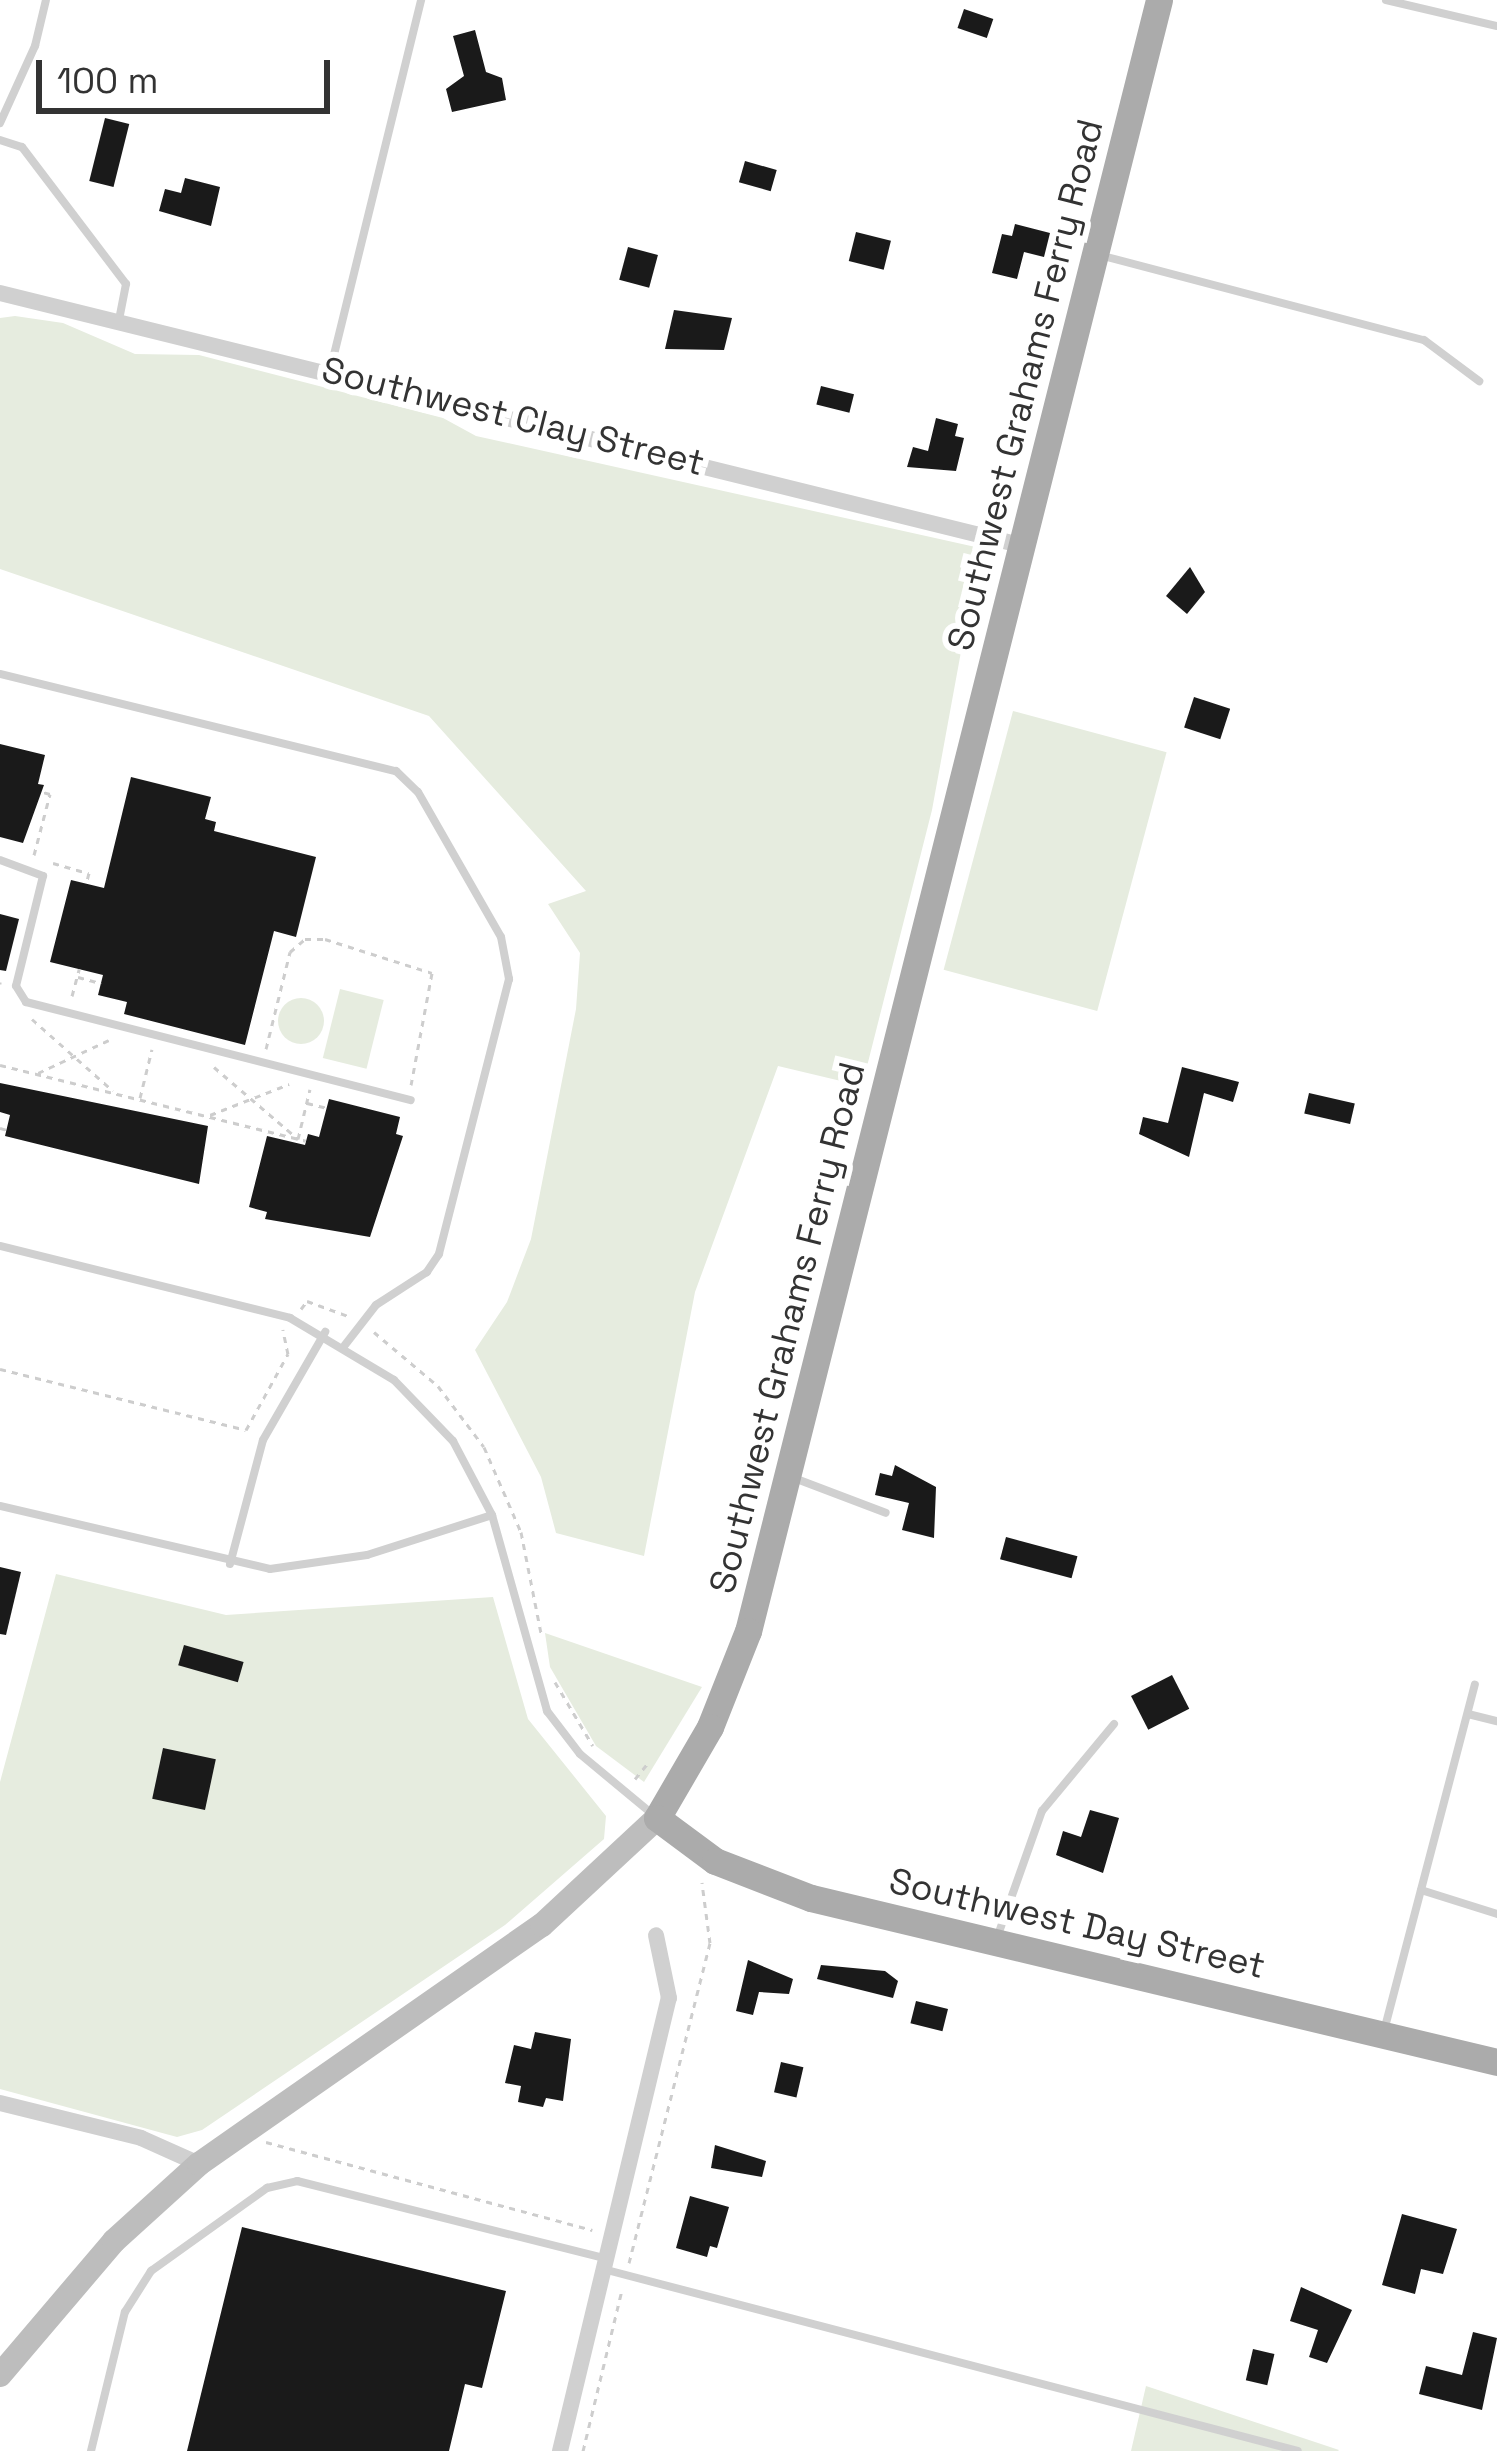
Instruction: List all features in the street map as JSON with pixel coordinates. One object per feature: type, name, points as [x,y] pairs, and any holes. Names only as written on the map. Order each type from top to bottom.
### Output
[{"type":"main road","name":"Southwest Grahams Ferry Road","points":[[0,2375],[114,2241],[199,2164],[542,1925],[657,1818],[725,1693],[787,1476],[1159,0]]},
{"type":"main road","name":"Southwest Day Street","points":[[657,1818],[715,1861],[812,1898],[1497,2062]]},
{"type":"street","name":"Southwest Clay Street","points":[[0,293],[1024,546]]},
{"type":"street","points":[[560,2451],[670,1997],[656,1935]]},
{"type":"street","points":[[0,2103],[141,2138],[199,2164]]},
{"type":"lane","points":[[0,123],[35,46],[46,0]]},
{"type":"lane","points":[[329,373],[421,0]]},
{"type":"lane","points":[[1386,0],[1497,26]]},
{"type":"lane","points":[[0,140],[22,147],[126,284],[118,322]]},
{"type":"lane","points":[[1096,254],[1424,340],[1479,381]]},
{"type":"lane","points":[[0,674],[395,771],[418,792],[502,937],[509,979],[439,1254],[360,1323],[345,1345]]},
{"type":"lane","points":[[0,860],[32,863],[43,876],[17,995],[68,1013],[409,1100]]},
{"type":"lane","points":[[0,1246],[292,1319],[326,1332],[394,1380],[453,1441],[492,1514],[547,1711],[580,1754],[657,1818]]},
{"type":"lane","points":[[230,1564],[262,1439],[326,1332]]},
{"type":"lane","points":[[787,1476],[886,1513]]},
{"type":"lane","points":[[0,1506],[230,1564],[334,1563],[492,1514]]},
{"type":"lane","points":[[1383,2035],[1475,1685]]},
{"type":"lane","points":[[1468,1714],[1497,1721]]},
{"type":"lane","points":[[995,1942],[1042,1811],[1114,1724]]},
{"type":"lane","points":[[1421,1890],[1497,1914]]},
{"type":"lane","points":[[91,2451],[125,2312],[151,2271],[267,2188],[297,2181],[604,2264],[626,2275],[1298,2451]]},
{"type":"path","points":[[43,792],[50,794],[32,863],[89,873],[86,884]]},
{"type":"path","points":[[262,1062],[290,952],[305,939],[325,940],[431,974],[434,991],[409,1100]]},
{"type":"path","points":[[68,1013],[79,969]]},
{"type":"path","points":[[77,977],[101,983]]},
{"type":"path","points":[[30,1018],[113,1093]]},
{"type":"path","points":[[38,1074],[74,1053],[134,1030]]},
{"type":"path","points":[[140,1100],[155,1035]]},
{"type":"path","points":[[218,1051],[213,1072],[298,1139]]},
{"type":"path","points":[[0,1065],[306,1141]]},
{"type":"path","points":[[210,1117],[313,1075]]},
{"type":"path","points":[[298,1139],[313,1075]]},
{"type":"path","points":[[307,1103],[327,1108]]},
{"type":"path","points":[[0,1370],[246,1430],[288,1354],[280,1333],[307,1301],[360,1323],[438,1386],[484,1447],[521,1532],[543,1641]]},
{"type":"path","points":[[551,1673],[594,1747]]},
{"type":"path","points":[[619,1773],[632,1782],[647,1764]]},
{"type":"path","points":[[583,2451],[710,1942],[700,1888],[715,1861]]},
{"type":"path","points":[[245,2130],[274,2147],[611,2234]]},
{"type":"shaded area","points":[[0,318],[63,323],[135,354],[199,355],[443,418],[476,436],[980,548],[932,810],[862,1086],[778,1066],[695,1292],[644,1556],[556,1533],[541,1477],[475,1350],[507,1302],[531,1239],[576,1009],[580,953],[548,904],[586,891],[429,716],[0,569]]},
{"type":"shaded area","points":[[1013,711],[1167,752],[1097,1011],[944,970]]},
{"type":"shaded area","points":[[340,989],[384,1000],[366,1069],[323,1058]]},
{"type":"shaded area","points":[[301,998],[317,1005],[324,1021],[317,1037],[301,1044],[285,1037],[278,1021],[285,1005]]},
{"type":"shaded area","points":[[56,1574],[226,1615],[493,1597],[528,1719],[606,1816],[604,1839],[505,1925],[202,2130],[177,2137],[0,2089],[0,1782]]},
{"type":"shaded area","points":[[545,1633],[702,1687],[644,1782],[596,1746],[550,1667]]},
{"type":"shaded area","points":[[1146,2386],[1339,2450],[1131,2451]]},
{"type":"building","points":[[964,9],[993,19],[987,38],[957,28]]},
{"type":"building","points":[[475,30],[486,72],[502,78],[506,100],[452,112],[446,89],[464,76],[453,36]]},
{"type":"building","points":[[105,118],[129,124],[114,187],[89,181]]},
{"type":"building","points":[[745,161],[777,170],[771,191],[739,182]]},
{"type":"building","points":[[185,178],[220,187],[211,226],[159,211],[165,189],[181,193]]},
{"type":"building","points":[[1015,224],[1050,233],[1044,257],[1024,252],[1017,279],[992,273],[1002,234],[1012,236]]},
{"type":"building","points":[[856,232],[891,241],[884,270],[849,261]]},
{"type":"building","points":[[628,247],[658,255],[649,288],[619,280]]},
{"type":"building","points":[[674,310],[732,318],[724,350],[665,349]]},
{"type":"building","points":[[821,386],[854,394],[849,413],[816,404]]},
{"type":"building","points":[[936,418],[958,424],[955,436],[964,438],[956,471],[907,467],[913,447],[928,451]]},
{"type":"building","points":[[1190,567],[1205,592],[1187,614],[1166,596]]},
{"type":"building","points":[[1194,697],[1230,709],[1220,739],[1184,727]]},
{"type":"building","points":[[0,744],[45,755],[38,784],[44,785],[23,843],[0,837]]},
{"type":"building","points":[[131,777],[211,797],[205,819],[216,822],[214,831],[316,857],[296,937],[274,931],[245,1045],[124,1014],[127,1002],[98,995],[103,975],[50,962],[71,880],[104,888]]},
{"type":"building","points":[[0,914],[19,919],[6,971],[0,970]]},
{"type":"building","points":[[1182,1067],[1239,1082],[1233,1102],[1204,1093],[1189,1157],[1139,1134],[1143,1117],[1168,1123]]},
{"type":"building","points":[[0,1083],[208,1126],[199,1184],[5,1136],[10,1115],[0,1112]]},
{"type":"building","points":[[1309,1093],[1355,1104],[1350,1124],[1304,1113]]},
{"type":"building","points":[[329,1099],[400,1117],[396,1134],[403,1136],[370,1237],[265,1219],[267,1212],[249,1207],[267,1136],[305,1145],[308,1134],[319,1137]]},
{"type":"building","points":[[895,1465],[936,1487],[934,1538],[902,1530],[909,1503],[875,1495],[880,1473],[892,1476]]},
{"type":"building","points":[[1006,1537],[1077,1556],[1072,1578],[1000,1559]]},
{"type":"building","points":[[0,1567],[21,1572],[6,1635],[0,1634]]},
{"type":"building","points":[[184,1645],[244,1662],[238,1682],[178,1665]]},
{"type":"building","points":[[1172,1675],[1189,1709],[1148,1730],[1131,1696]]},
{"type":"building","points":[[163,1748],[216,1759],[205,1810],[152,1799]]},
{"type":"building","points":[[1090,1810],[1119,1818],[1103,1873],[1056,1855],[1063,1831],[1081,1837]]},
{"type":"building","points":[[748,1960],[793,1979],[789,1994],[759,1992],[753,2015],[736,2011]]},
{"type":"building","points":[[821,1965],[885,1971],[898,1981],[893,1998],[817,1979]]},
{"type":"building","points":[[916,2001],[948,2009],[942,2031],[910,2023]]},
{"type":"building","points":[[535,2032],[571,2039],[563,2101],[546,2098],[543,2107],[518,2102],[521,2086],[505,2083],[514,2045],[531,2049]]},
{"type":"building","points":[[781,2062],[803,2067],[796,2097],[774,2092]]},
{"type":"building","points":[[715,2145],[766,2161],[762,2177],[711,2168]]},
{"type":"building","points":[[690,2196],[729,2207],[717,2248],[710,2246],[707,2257],[676,2248]]},
{"type":"building","points":[[1402,2214],[1457,2229],[1443,2274],[1421,2269],[1415,2294],[1382,2285]]},
{"type":"building","points":[[242,2227],[506,2291],[482,2388],[465,2384],[449,2451],[187,2451]]},
{"type":"building","points":[[1301,2287],[1352,2310],[1327,2363],[1309,2357],[1318,2330],[1290,2321]]},
{"type":"building","points":[[1473,2332],[1497,2338],[1482,2410],[1419,2394],[1426,2366],[1462,2375]]},
{"type":"building","points":[[1253,2349],[1274,2354],[1267,2385],[1246,2380]]}]
